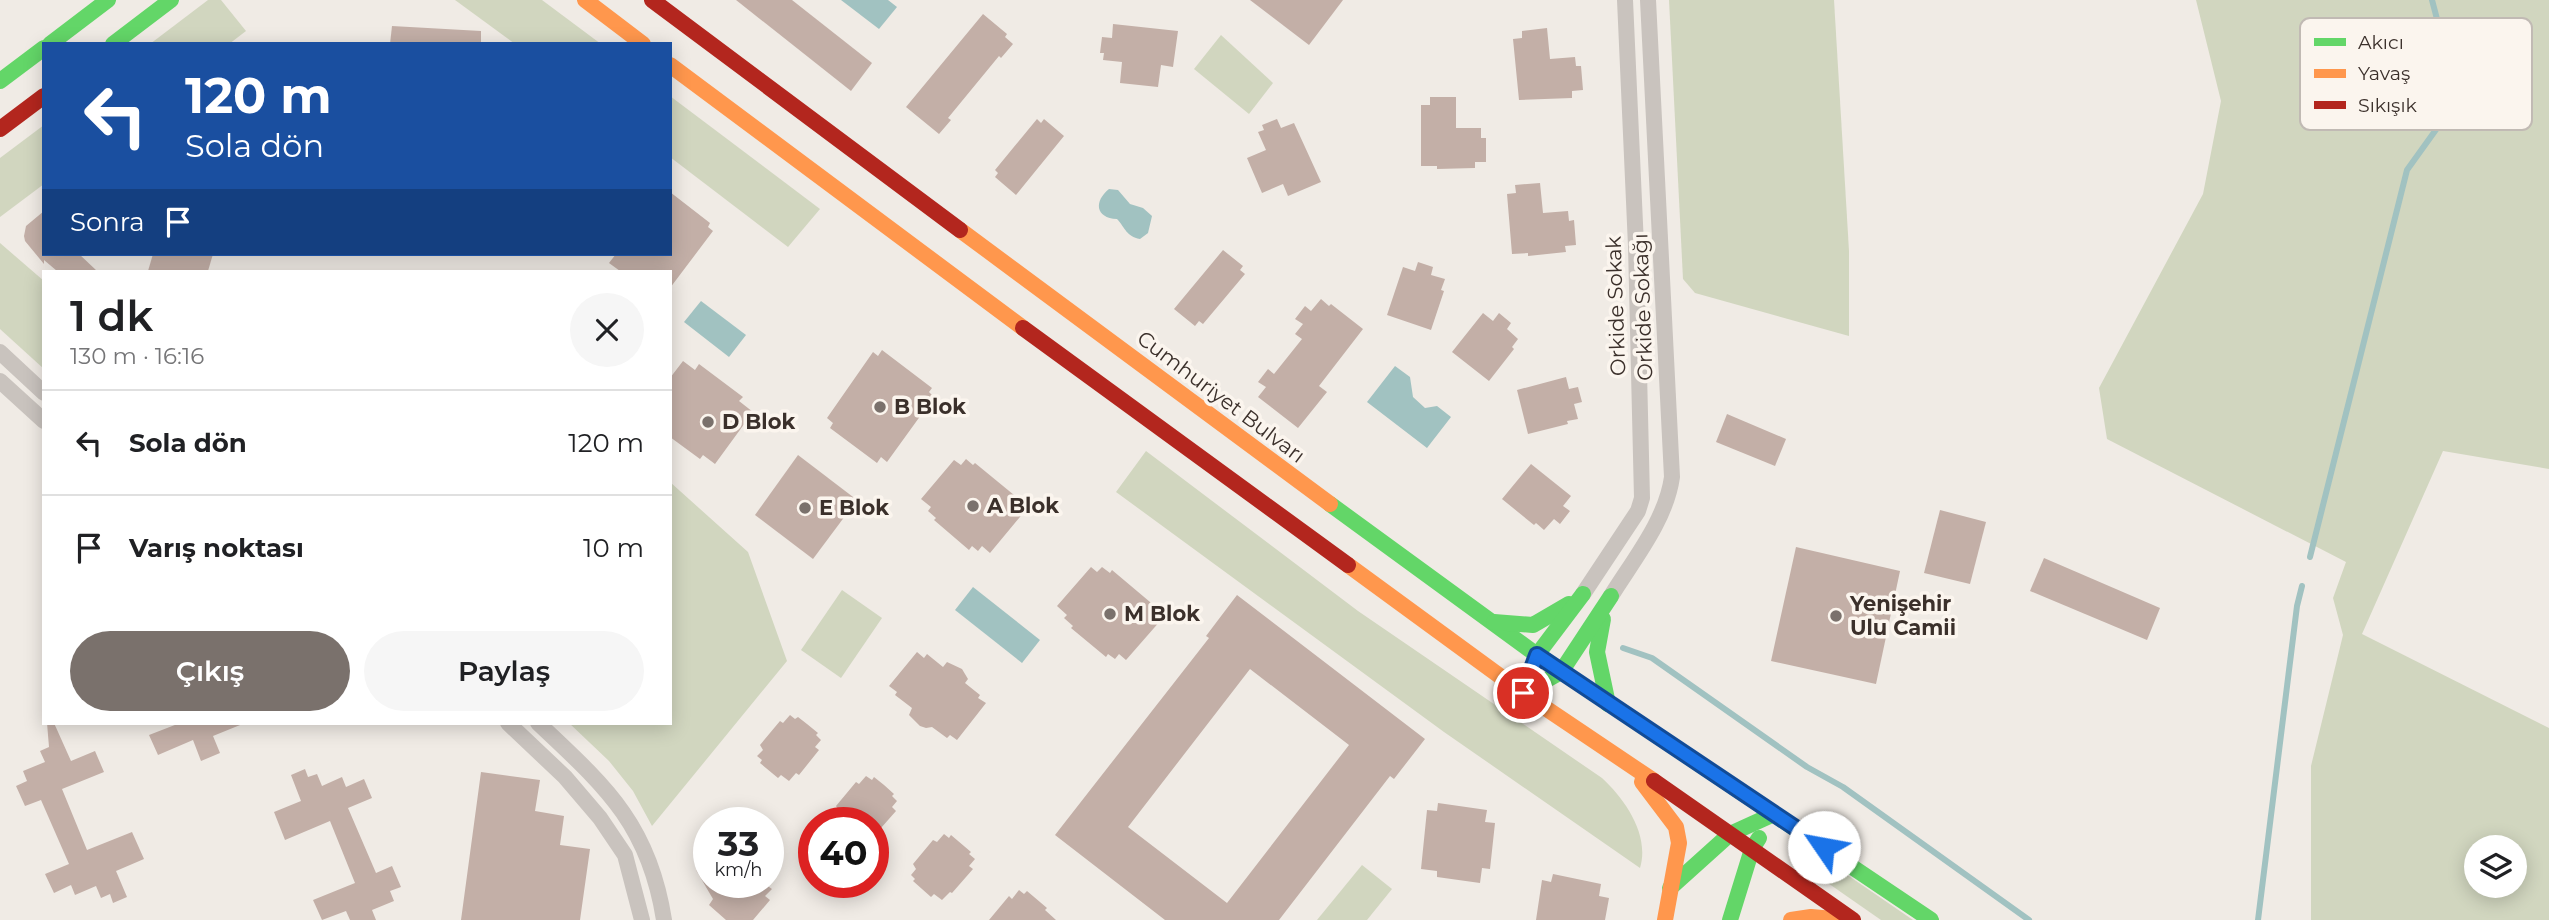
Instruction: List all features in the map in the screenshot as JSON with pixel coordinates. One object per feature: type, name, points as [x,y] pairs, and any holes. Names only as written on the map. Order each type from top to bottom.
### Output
[{"type":"street","points":[[53,42],[108,0]]},
{"type":"street","points":[[116,42],[171,0]]},
{"type":"street","points":[[585,0],[640,42]]},
{"type":"street","name":"Cumhuriyet Bulvarı","points":[[652,0],[1201,410],[1537,655],[1931,920]]},
{"type":"street","name":"Orkide Sokak","points":[[1583,594],[1638,511],[1643,486],[1625,0]]},
{"type":"street","name":"Orkide Sokağı","points":[[1611,596],[1643,546],[1664,506],[1669,496],[1672,477],[1648,0]]},
{"type":"street","points":[[0,81],[42,50]]},
{"type":"street","points":[[672,67],[898,237],[1523,693],[1853,920]]},
{"type":"street","points":[[0,129],[42,98]]},
{"type":"street","points":[[0,352],[42,391]]},
{"type":"street","points":[[0,381],[42,419]]},
{"type":"street","points":[[1492,622],[1533,625],[1562,610],[1583,594]]},
{"type":"street","points":[[1523,693],[1537,655],[1583,594]]},
{"type":"street","points":[[1523,693],[1562,672],[1611,596]]},
{"type":"street","points":[[1608,704],[1595,654],[1597,638],[1611,596]]},
{"type":"street","points":[[510,725],[565,777],[600,818],[625,855],[642,920]]},
{"type":"street","points":[[540,725],[608,790],[639,836],[650,860],[664,920]]},
{"type":"street","points":[[1625,761],[1676,827],[1679,843],[1665,920]]},
{"type":"street","points":[[1670,888],[1730,834],[1774,814]]},
{"type":"street","points":[[1730,920],[1752,849],[1774,814]]},
{"type":"street","points":[[1791,920],[1811,917],[1845,920]]},
{"type":"green space","points":[[208,0],[221,0],[246,31],[232,42],[153,42]]},
{"type":"green space","points":[[455,0],[542,0],[598,42],[512,42]]},
{"type":"green space","points":[[1669,0],[1834,0],[1849,251],[1849,336],[1695,293],[1683,279]]},
{"type":"green space","points":[[2196,0],[2549,0],[2549,469],[2443,451],[2362,634],[2549,728],[2549,920],[2311,920],[2311,766],[2343,635],[2333,598],[2346,562],[2107,439],[2099,388],[2203,194],[2221,101]]},
{"type":"green space","points":[[1221,35],[1273,83],[1249,114],[1194,69]]},
{"type":"green space","points":[[672,98],[820,209],[788,247],[672,159]]},
{"type":"green space","points":[[42,126],[42,186],[0,217],[0,158]]},
{"type":"green space","points":[[0,243],[42,279],[42,367],[0,329]]},
{"type":"green space","points":[[1146,451],[1358,611],[1602,778],[1619,796],[1633,818],[1642,843],[1640,868],[1444,732],[1116,492]]},
{"type":"green space","points":[[672,484],[748,552],[787,661],[652,826],[633,791],[609,761],[571,725],[672,725]]},
{"type":"green space","points":[[842,590],[882,618],[841,678],[801,650]]},
{"type":"green space","points":[[1808,848],[1913,920],[1881,920],[1802,865],[1800,856]]},
{"type":"green space","points":[[1362,865],[1392,889],[1367,920],[1317,920]]},
{"type":"water","points":[[841,0],[888,0],[897,7],[879,29]]},
{"type":"water","points":[[1109,189],[1118,190],[1130,204],[1143,208],[1152,216],[1148,233],[1140,239],[1129,234],[1117,219],[1104,216],[1101,212],[1099,204]]},
{"type":"water","points":[[701,301],[746,335],[729,357],[684,322]]},
{"type":"water","points":[[1395,366],[1410,377],[1413,397],[1425,408],[1437,406],[1451,417],[1427,448],[1367,402]]},
{"type":"water","points":[[973,587],[1040,640],[1022,663],[955,610]]},
{"type":"building","points":[[736,0],[792,0],[872,63],[851,91]]},
{"type":"building","points":[[1250,0],[1343,0],[1309,45]]},
{"type":"building","points":[[983,14],[1007,34],[1005,37],[1013,44],[1001,58],[999,56],[948,118],[951,120],[939,134],[906,107]]},
{"type":"building","points":[[1113,24],[1178,31],[1173,67],[1161,65],[1158,87],[1120,83],[1122,62],[1103,60],[1104,53],[1100,53],[1102,37],[1112,38]]},
{"type":"building","points":[[392,26],[481,31],[481,42],[390,42]]},
{"type":"building","points":[[1547,28],[1550,59],[1575,57],[1576,66],[1581,66],[1583,90],[1572,91],[1572,98],[1519,100],[1513,39],[1522,38],[1522,31]]},
{"type":"building","points":[[1430,97],[1456,97],[1456,128],[1481,128],[1481,138],[1486,138],[1486,162],[1475,162],[1475,168],[1437,169],[1437,166],[1421,166],[1421,105],[1430,105]]},
{"type":"building","points":[[1037,119],[1041,123],[1044,119],[1064,136],[1016,195],[995,177],[998,173],[995,170]]},
{"type":"building","points":[[1277,119],[1281,128],[1294,123],[1321,182],[1288,196],[1283,184],[1262,193],[1247,158],[1266,150],[1258,132],[1264,130],[1262,125]]},
{"type":"building","points":[[1540,183],[1543,213],[1568,211],[1569,221],[1574,220],[1576,245],[1565,246],[1566,252],[1528,256],[1528,253],[1512,254],[1507,194],[1516,193],[1515,185]]},
{"type":"building","points":[[672,194],[710,223],[708,227],[713,231],[672,285],[672,270],[619,270],[609,263],[614,256],[672,256]]},
{"type":"building","points":[[42,213],[42,256],[81,256],[96,270],[56,270],[44,260],[44,264],[25,241],[26,226]]},
{"type":"building","points":[[1223,250],[1243,266],[1240,270],[1245,274],[1203,324],[1199,321],[1195,326],[1174,309]]},
{"type":"building","points":[[152,256],[212,256],[208,270],[148,270]]},
{"type":"building","points":[[1418,262],[1433,267],[1431,275],[1445,279],[1441,290],[1444,291],[1431,330],[1387,315],[1403,267],[1415,271]]},
{"type":"building","points":[[1321,299],[1363,329],[1319,386],[1327,392],[1298,428],[1258,397],[1266,387],[1258,382],[1268,369],[1274,374],[1302,339],[1295,334],[1303,324],[1295,319],[1305,306],[1311,311]]},
{"type":"building","points":[[1483,313],[1493,321],[1499,313],[1511,323],[1507,329],[1518,339],[1512,347],[1514,349],[1489,381],[1452,352]]},
{"type":"building","name":"B Blok","points":[[882,350],[932,388],[929,392],[934,397],[887,462],[881,457],[877,463],[830,428],[833,423],[827,418],[873,352],[878,356]]},
{"type":"building","name":"D Blok","points":[[683,361],[695,370],[699,364],[743,397],[739,401],[753,412],[715,464],[703,455],[700,459],[672,438],[672,375]]},
{"type":"building","points":[[1566,377],[1569,389],[1578,387],[1582,402],[1574,404],[1578,419],[1528,434],[1517,390]]},
{"type":"building","points":[[1727,414],[1786,439],[1775,466],[1716,442]]},
{"type":"building","name":"E Blok","points":[[798,455],[857,500],[813,559],[755,515]]},
{"type":"building","name":"A Blok","points":[[966,459],[973,465],[975,463],[1014,495],[1019,502],[1016,505],[1024,512],[990,553],[982,546],[978,551],[972,546],[969,550],[934,520],[936,518],[928,511],[931,507],[921,499],[954,460],[961,465]]},
{"type":"building","points":[[1531,464],[1571,496],[1563,506],[1570,511],[1560,524],[1554,519],[1544,530],[1502,499]]},
{"type":"building","points":[[1940,510],[1986,522],[1970,584],[1924,573]]},
{"type":"building","name":"Yenişehir Ulu Camii","points":[[1796,547],[1900,571],[1876,684],[1771,661]]},
{"type":"building","points":[[2044,558],[2160,608],[2147,640],[2030,591]]},
{"type":"building","name":"M Blok","points":[[1091,567],[1097,572],[1102,567],[1110,573],[1112,570],[1150,602],[1155,609],[1152,612],[1161,620],[1126,660],[1119,654],[1115,659],[1108,654],[1106,657],[1071,628],[1073,626],[1064,618],[1067,615],[1057,606]]},
{"type":"building","points":[[1237,595],[1425,739],[1394,779],[1390,776],[1279,920],[1165,920],[1055,835],[1209,638],[1206,636]],"holes":[[[1250,669],[1349,745],[1227,903],[1128,827]]]},
{"type":"building","points":[[917,652],[924,658],[927,654],[943,667],[947,662],[962,669],[968,679],[965,683],[986,703],[957,740],[950,735],[947,738],[932,727],[920,726],[909,715],[912,708],[895,695],[897,692],[889,686]]},
{"type":"building","points":[[790,715],[807,724],[818,733],[816,735],[821,740],[815,747],[819,750],[799,775],[796,773],[789,781],[781,775],[778,778],[760,763],[762,760],[757,756],[763,750],[760,745],[780,721],[783,723]]},
{"type":"building","points":[[47,725],[55,725],[71,761],[95,751],[104,772],[62,789],[87,850],[132,832],[144,859],[116,871],[127,897],[113,903],[110,894],[101,898],[96,886],[75,895],[71,885],[54,893],[45,874],[69,864],[41,800],[25,806],[16,786],[27,781],[23,771],[45,762],[40,751],[49,747]]},
{"type":"building","points":[[175,725],[240,725],[213,736],[220,753],[201,761],[193,740],[158,755],[149,735]]},
{"type":"building","points":[[305,769],[308,777],[317,774],[322,786],[342,777],[346,787],[364,779],[372,798],[348,808],[376,873],[392,866],[401,887],[390,891],[394,901],[372,910],[376,920],[350,920],[346,911],[322,920],[313,900],[355,883],[330,821],[285,840],[274,812],[301,801],[291,775]]},
{"type":"building","points":[[481,772],[540,780],[535,811],[564,816],[560,845],[590,849],[580,920],[461,920]]},
{"type":"building","points":[[866,776],[872,780],[874,777],[894,794],[892,796],[897,801],[892,807],[896,811],[889,819],[889,807],[837,807],[856,782],[859,784]]},
{"type":"building","points":[[1438,803],[1487,810],[1485,822],[1495,823],[1490,869],[1482,868],[1480,883],[1437,877],[1437,871],[1421,869],[1427,810],[1437,811]]},
{"type":"building","points":[[944,834],[949,838],[951,835],[971,852],[969,854],[975,859],[969,866],[973,869],[952,893],[942,900],[934,894],[931,897],[913,881],[915,879],[911,875],[916,869],[913,864],[933,840],[937,842]]},
{"type":"building","points":[[1553,874],[1601,884],[1599,896],[1609,898],[1605,920],[1536,920],[1542,880],[1551,882]]},
{"type":"building","points":[[1019,890],[1024,894],[1027,891],[1047,908],[1045,910],[1056,920],[989,920],[1009,896],[1012,899]]},
{"type":"building","points":[[713,899],[770,900],[753,920],[726,920],[709,905]]},
{"type":"waterway","points":[[2432,0],[2437,18]]},
{"type":"waterway","points":[[2310,557],[2407,170],[2436,130]]},
{"type":"waterway","points":[[2258,920],[2297,606],[2302,586]]},
{"type":"waterway","points":[[1623,648],[1652,658],[1807,767],[1843,787],[2029,920]]},
{"type":"traffic: fast","points":[[53,42],[108,0]]},
{"type":"traffic: fast","points":[[116,42],[171,0]]},
{"type":"traffic: fast","points":[[0,81],[42,50]]},
{"type":"traffic: fast","points":[[1330,504],[1537,655],[1931,920]]},
{"type":"traffic: fast","points":[[1532,669],[1537,655],[1583,594]]},
{"type":"traffic: fast","points":[[1523,693],[1561,672],[1611,596]]},
{"type":"traffic: fast","points":[[1494,622],[1533,625],[1569,604]]},
{"type":"traffic: fast","points":[[1603,619],[1597,652],[1608,704]]},
{"type":"traffic: fast","points":[[1670,888],[1730,834],[1774,814]]},
{"type":"traffic: fast","points":[[1730,920],[1752,849],[1759,838]]},
{"type":"traffic: slow","points":[[585,0],[640,42]]},
{"type":"traffic: slow","points":[[672,66],[1023,328]]},
{"type":"traffic: slow","points":[[960,230],[1330,504]]},
{"type":"traffic: slow","points":[[1348,565],[1523,693],[1654,781]]},
{"type":"traffic: slow","points":[[1642,782],[1676,827],[1679,843],[1665,920]]},
{"type":"traffic: slow","points":[[1791,920],[1811,917],[1845,920]]},
{"type":"traffic: jam","points":[[652,0],[960,230]]},
{"type":"traffic: jam","points":[[0,129],[42,98]]},
{"type":"traffic: jam","points":[[1023,328],[1348,565]]},
{"type":"traffic: jam","points":[[1654,781],[1853,920]]},
{"type":"place","name":"B Blok","points":[[880,407]]},
{"type":"place","name":"D Blok","points":[[708,422]]},
{"type":"place","name":"A Blok","points":[[973,506]]},
{"type":"place","name":"E Blok","points":[[805,508]]},
{"type":"place","name":"M Blok","points":[[1110,614]]},
{"type":"place","name":"Yenişehir Ulu Camii","points":[[1836,616]]},
{"type":"route","points":[[1523,693],[1537,655],[1824,847]]}]
